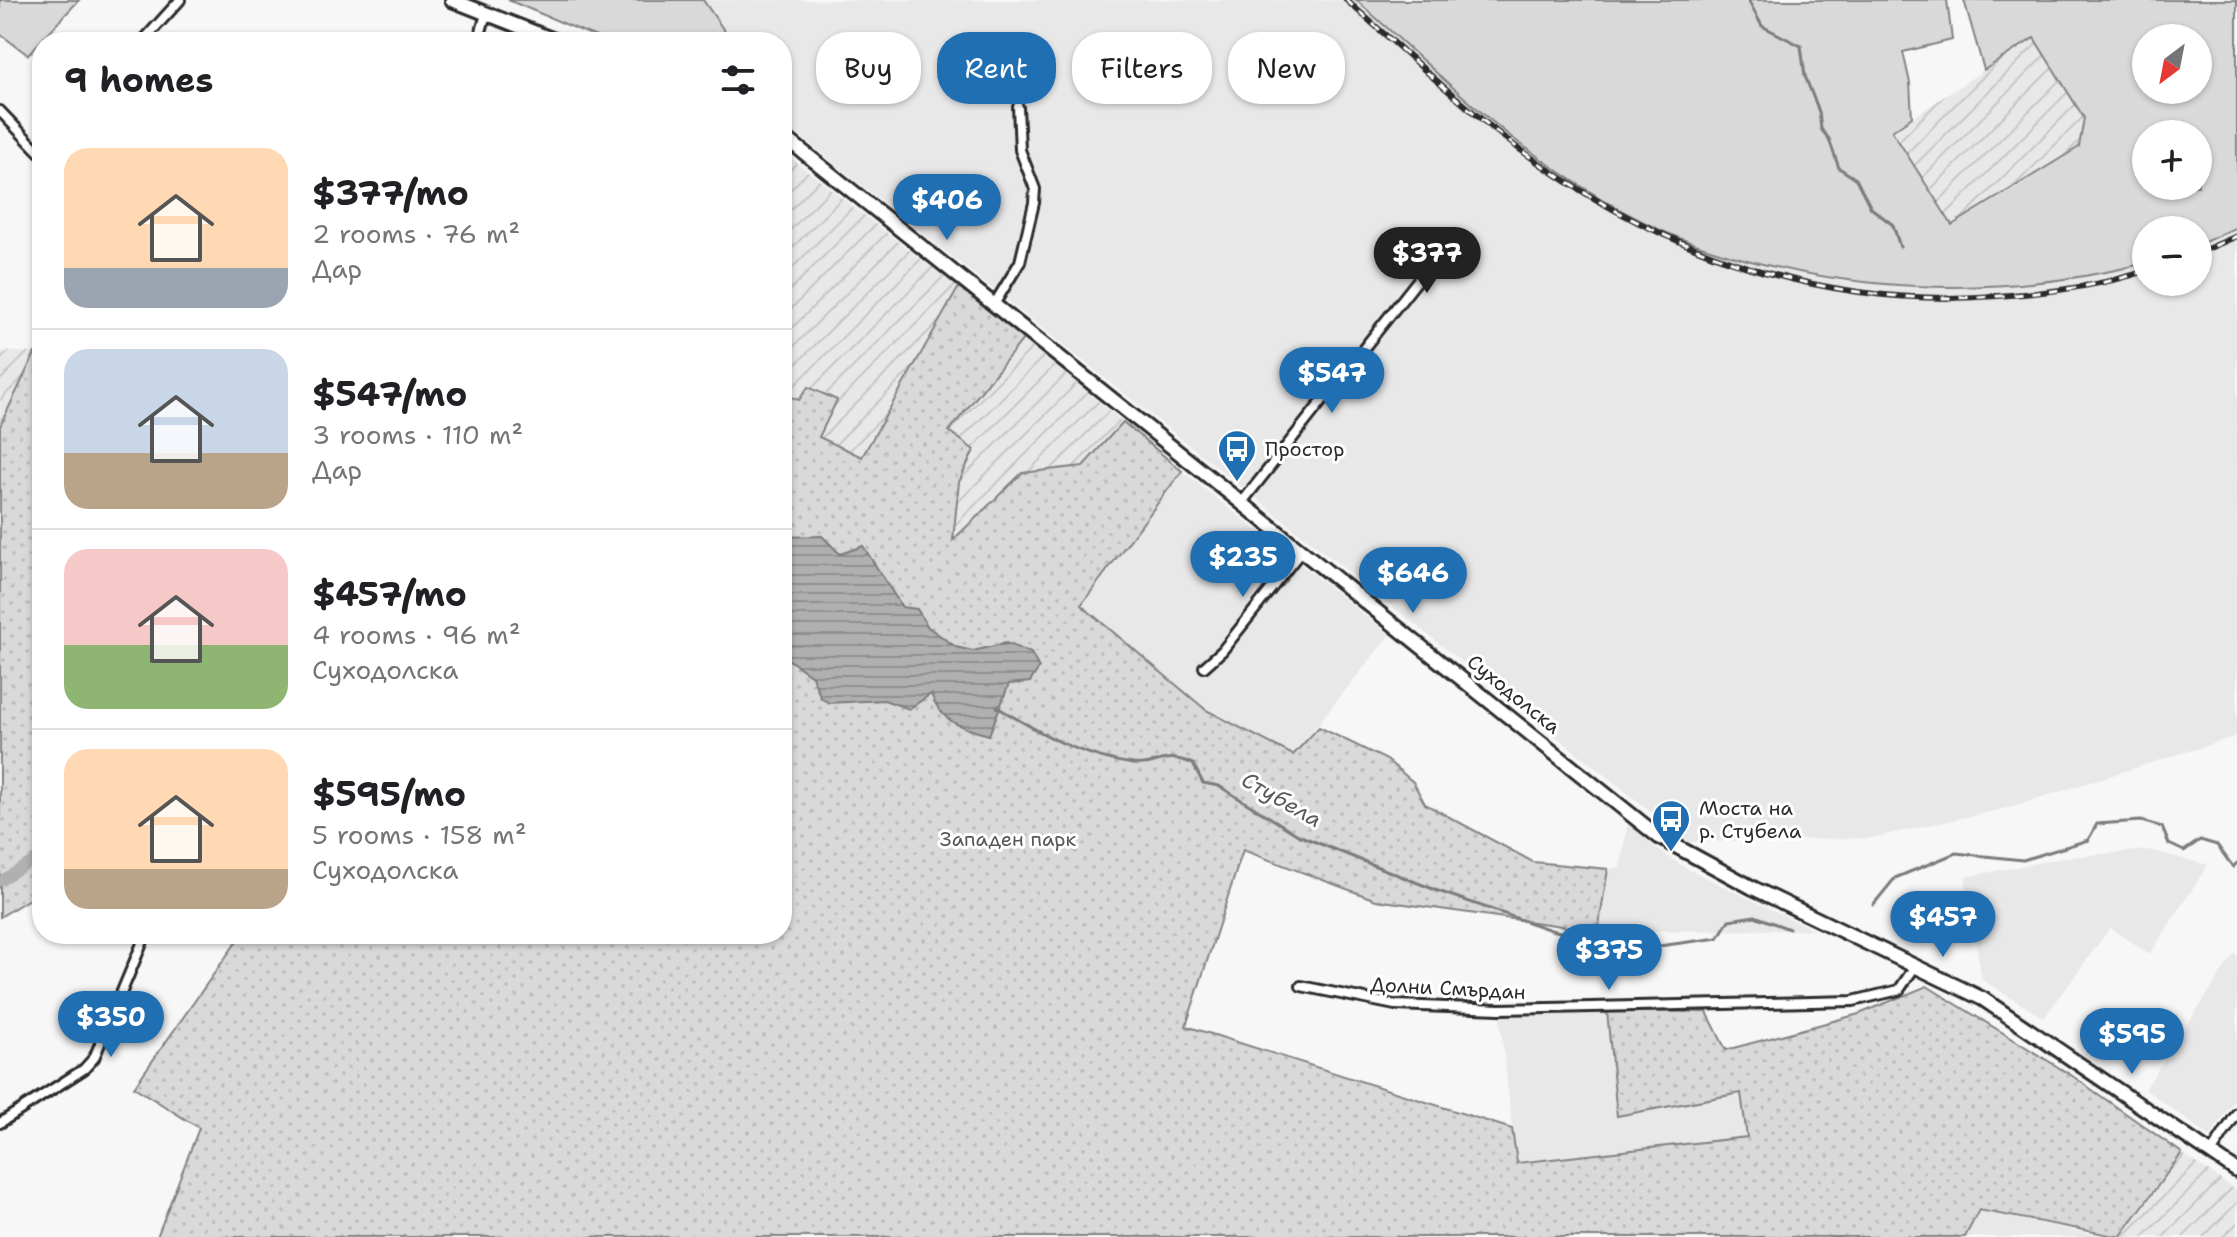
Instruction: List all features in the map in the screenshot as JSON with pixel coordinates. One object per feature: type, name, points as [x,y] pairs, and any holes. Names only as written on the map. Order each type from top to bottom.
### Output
[{"type":"street","points":[[151,32],[180,0]]},
{"type":"street","points":[[452,0],[533,32]]},
{"type":"street","points":[[481,32],[486,14]]},
{"type":"street","points":[[995,303],[1020,262],[1034,203],[1035,189],[1020,150],[1018,107]]},
{"type":"street","points":[[0,111],[32,144]]},
{"type":"street","name":"Суходолска","points":[[792,143],[1659,837],[1753,888],[1983,999],[2237,1171]]},
{"type":"street","points":[[1243,501],[1432,262]]},
{"type":"street","points":[[1204,667],[1222,651],[1303,549]]},
{"type":"street","points":[[0,1122],[84,1069],[94,1058],[142,944]]},
{"type":"street","name":"Долни Смърдан","points":[[1301,986],[1380,1003],[1500,1009],[1837,1002],[1871,998],[1899,990],[1916,965]]},
{"type":"street","points":[[2211,1153],[2237,1113]]},
{"type":"shaded area","points":[[703,0],[1356,0],[1511,136],[1603,197],[1696,244],[1760,264],[1826,277],[1907,287],[2004,286],[2132,265],[2132,296],[2212,296],[2212,239],[2237,227],[2237,736],[2007,808],[1871,838],[1689,842],[792,130],[792,32],[725,32]]},
{"type":"shaded area","points":[[2034,37],[2084,118],[2079,147],[1952,226],[1892,131]]},
{"type":"shaded area","points":[[792,159],[923,261],[960,285],[862,457],[819,437],[836,400],[799,400],[792,397]]},
{"type":"shaded area","points":[[1024,338],[1123,422],[1083,466],[1022,473],[953,541],[959,482],[974,450],[949,431]]},
{"type":"shaded area","points":[[0,351],[32,353],[32,359],[0,426]]},
{"type":"shaded area","points":[[1182,471],[1390,635],[1293,755],[1206,710],[1081,605]]},
{"type":"shaded area","points":[[822,536],[840,554],[863,546],[902,607],[917,609],[928,627],[956,647],[973,651],[1006,643],[1031,653],[1039,668],[1030,682],[1009,684],[989,735],[953,722],[940,711],[931,694],[909,709],[884,700],[829,703],[821,698],[812,676],[792,662],[792,537]]},
{"type":"shaded area","points":[[1628,823],[1661,852],[1686,868],[1814,930],[1598,931],[1608,869],[1620,868]]},
{"type":"shaded area","points":[[2149,850],[2208,865],[2150,954],[2110,928],[2044,1018],[1982,980],[1965,877],[2068,857]]},
{"type":"shaded area","points":[[2234,954],[2237,956],[2237,1095],[2210,1137],[2145,1089]]},
{"type":"shaded area","points":[[1499,1011],[1607,1011],[1617,1116],[1742,1093],[1747,1137],[1516,1163]]},
{"type":"shaded area","points":[[2182,1153],[2237,1191],[2237,1237],[2120,1237]]},
{"type":"shaded area","points":[[1979,1210],[2105,1237],[1965,1237]]},
{"type":"green space","points":[[0,0],[79,0],[49,32],[32,32],[32,51],[28,55],[0,34]]},
{"type":"green space","points":[[508,0],[703,0],[725,32],[584,32]]},
{"type":"green space","points":[[1356,0],[1947,0],[1952,40],[1903,52],[1910,83],[1912,117],[1892,131],[1952,225],[2079,147],[2084,118],[2034,38],[1984,70],[1964,0],[2237,0],[2237,227],[2212,239],[2212,216],[2132,216],[2132,266],[2035,283],[1921,286],[1808,274],[1698,245],[1624,212],[1531,152],[1451,86]]},
{"type":"green space","name":"Западен парк","points":[[960,285],[1024,338],[949,431],[974,450],[959,482],[953,540],[1022,473],[1083,466],[1123,422],[1182,471],[1081,605],[1206,710],[1293,755],[1319,727],[1387,760],[1413,782],[1425,804],[1533,862],[1608,869],[1598,931],[1376,900],[1243,850],[1186,1026],[1512,1129],[1517,1163],[1747,1137],[1741,1093],[1617,1116],[1607,1011],[1707,1012],[1726,1050],[1859,1014],[1927,986],[2071,1075],[2182,1153],[2120,1237],[1979,1210],[1965,1237],[157,1237],[199,1128],[134,1087],[235,944],[792,944],[792,397],[799,400],[808,387],[837,400],[819,437],[862,457]]},
{"type":"green space","points":[[32,359],[32,897],[0,917],[0,426]]},
{"type":"waterway","points":[[1748,0],[1762,26],[1801,46],[1805,76],[1819,112],[1821,129],[1829,139],[1839,168],[1856,179],[1871,208],[1893,225],[1900,247]]},
{"type":"waterway","name":"Стубела","points":[[997,707],[1046,735],[1096,756],[1133,764],[1168,759],[1193,764],[1203,783],[1219,786],[1298,835],[1438,891],[1551,930],[1637,949],[1718,938],[1729,920],[1755,916],[1789,929]]},
{"type":"waterway","name":"Стубела","points":[[1873,905],[1895,878],[1956,853],[2023,860],[2088,840],[2097,824],[2141,821],[2162,827],[2169,844],[2184,851],[2200,840],[2217,845],[2233,867],[2237,863]]},
{"type":"waterway","name":"Стубела","points":[[0,881],[32,861]]},
{"type":"railway","points":[[1346,0],[1486,123],[1555,174],[1607,206],[1714,256],[1771,274],[1828,287],[1888,295],[1948,298],[2048,292],[2132,275]]},
{"type":"railway","points":[[2212,247],[2237,236]]},
{"type":"place","name":"Простор","points":[[1237,483]]},
{"type":"place","name":"Моста на р. Стубела","points":[[1671,853]]}]
